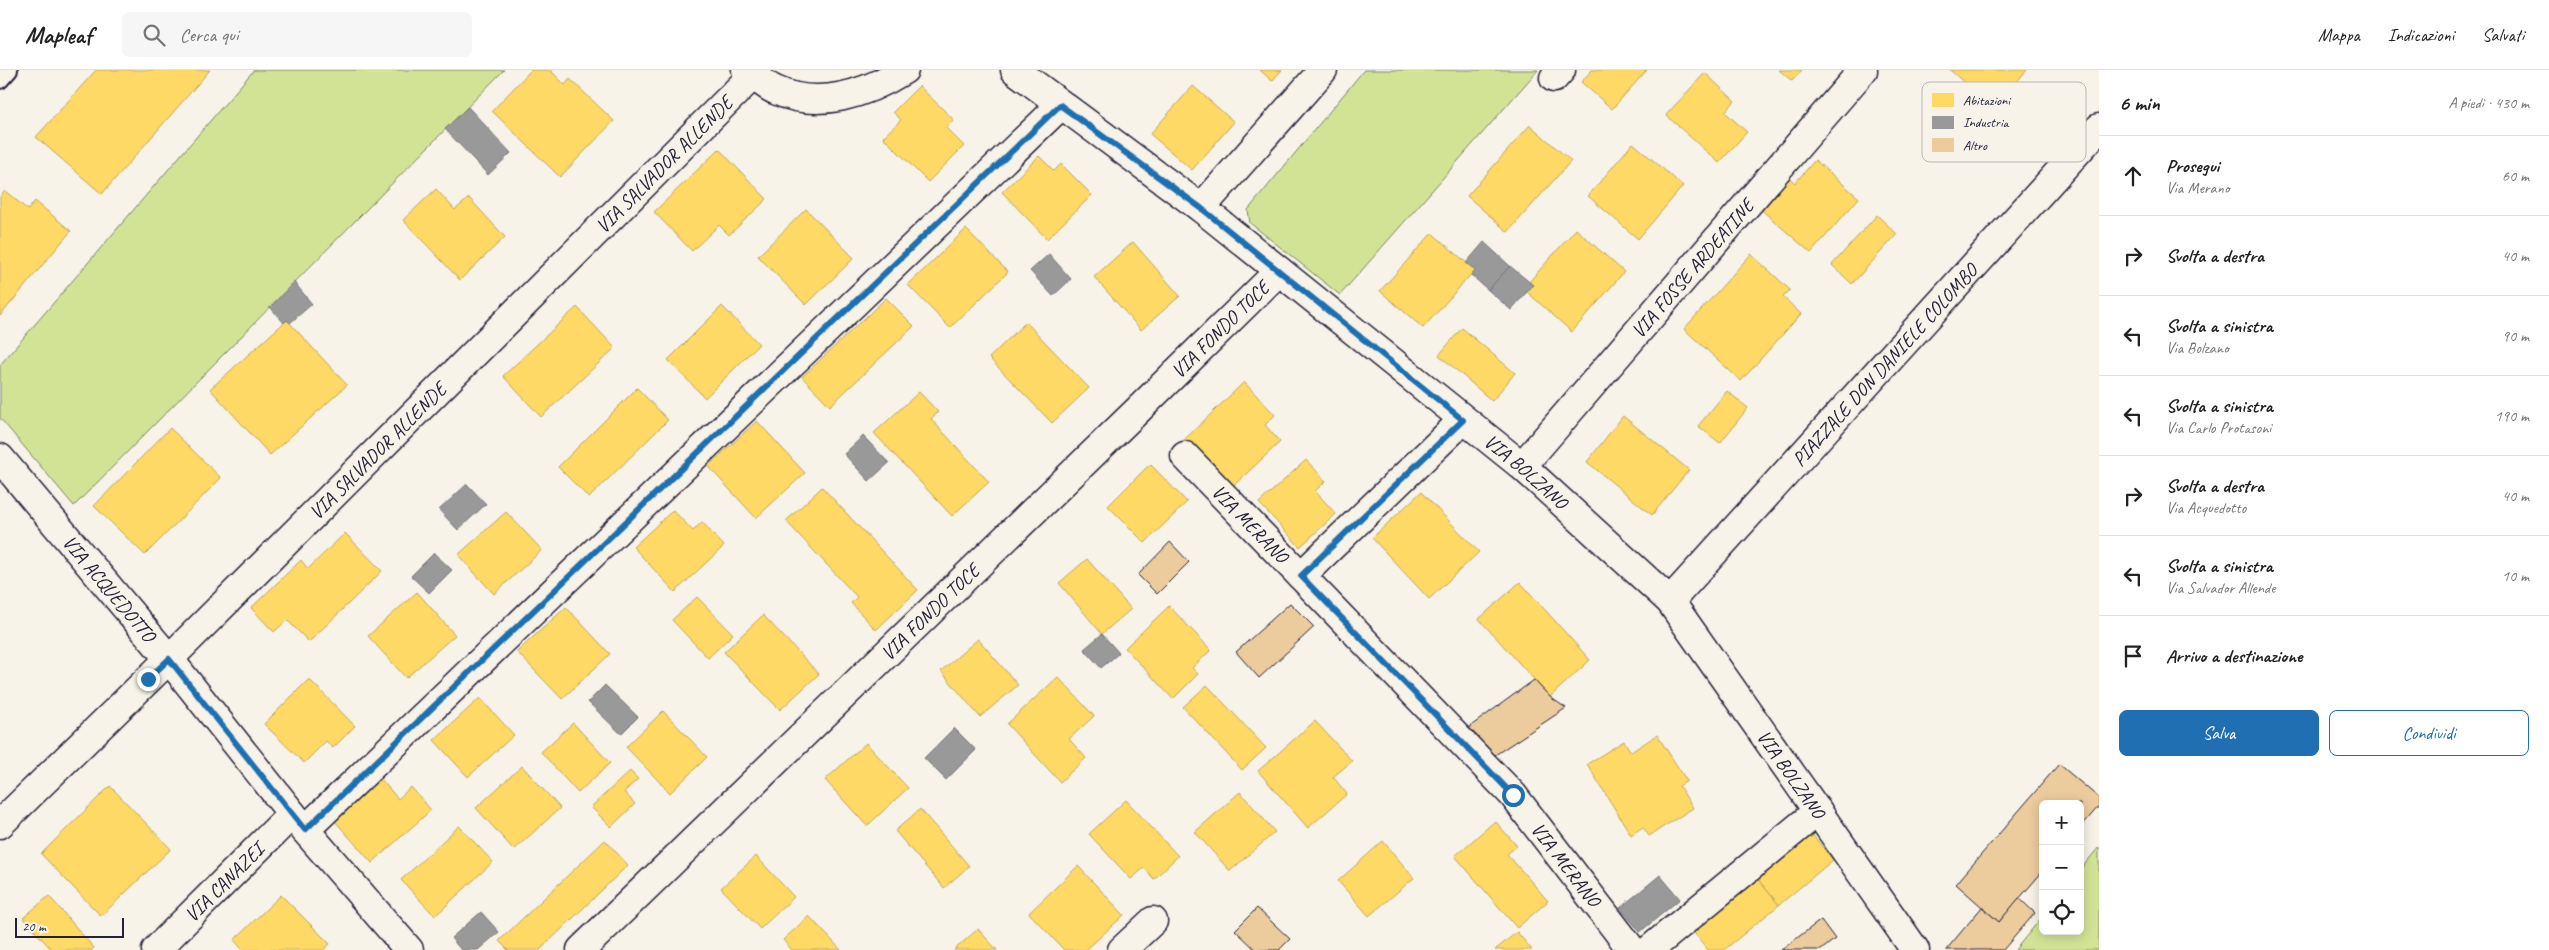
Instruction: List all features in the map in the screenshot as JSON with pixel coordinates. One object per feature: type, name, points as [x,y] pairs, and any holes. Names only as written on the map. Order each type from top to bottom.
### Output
[{"type":"street","points":[[750,72],[774,90],[803,99],[836,97],[858,92],[883,84],[904,70]]},
{"type":"street","name":"VIA BOLZANO","points":[[1015,70],[1201,208],[1522,466],[1670,601],[1916,950]]},
{"type":"street","points":[[1201,208],[1323,70]]},
{"type":"street","name":"VIA FOSSE ARDEATINE","points":[[1522,466],[1863,70]]},
{"type":"street","name":"VIA SALVADOR ALLENDE","points":[[0,824],[169,659],[750,72]]},
{"type":"street","name":"VIA CANAZEI","points":[[156,950],[299,822],[1060,105]]},
{"type":"street","name":"PIAZZALE DON DANIELE COLOMBO","points":[[2086,142],[2099,128]]},
{"type":"street","name":"PIAZZALE DON DANIELE COLOMBO","points":[[1670,601],[2068,162]]},
{"type":"street","name":"VIA FONDO TOCE","points":[[581,950],[1131,417],[1278,271]]},
{"type":"street","points":[[1301,576],[1463,420]]},
{"type":"street","name":"VIA MERANO","points":[[1186,456],[1513,795],[1632,950]]},
{"type":"street","name":"VIA ACQUEDOTTO","points":[[0,458],[169,659],[299,822],[410,950]]},
{"type":"street","points":[[1648,950],[1818,812]]},
{"type":"street","points":[[1122,950],[1153,922]]},
{"type":"lane","points":[[0,80],[9,70]]},
{"type":"green space","points":[[254,70],[504,70],[74,506],[0,418],[0,365]]},
{"type":"green space","points":[[1364,70],[1538,70],[1340,295],[1250,223],[1248,210]]},
{"type":"green space","points":[[2099,847],[2099,950],[2015,950],[2039,921],[2039,935],[2084,935],[2084,865]]},
{"type":"building: Abitazioni","points":[[96,70],[210,70],[102,194],[36,137]]},
{"type":"building: Abitazioni","points":[[531,70],[550,70],[565,85],[570,79],[614,121],[560,177],[492,111]]},
{"type":"building: Abitazioni","points":[[1260,70],[1282,70],[1272,81]]},
{"type":"building: Abitazioni","points":[[1592,70],[1647,70],[1612,109],[1581,82]]},
{"type":"building: Abitazioni","points":[[1779,70],[1802,70],[1792,81]]},
{"type":"building: Abitazioni","points":[[1950,70],[2027,70],[2017,82],[1964,82]]},
{"type":"building: Abitazioni","points":[[1705,73],[1735,101],[1725,112],[1747,132],[1719,163],[1666,115]]},
{"type":"building: Abitazioni","points":[[919,86],[954,120],[946,128],[964,146],[928,182],[883,137],[901,120],[893,112]]},
{"type":"building: Abitazioni","points":[[1193,86],[1234,122],[1192,170],[1150,134]]},
{"type":"building: Abitazioni","points":[[1530,125],[1571,161],[1508,232],[1467,196]]},
{"type":"building: Abitazioni","points":[[1633,143],[1683,186],[1638,239],[1588,196]]},
{"type":"building: Abitazioni","points":[[719,149],[767,199],[729,235],[719,225],[692,251],[654,212]]},
{"type":"building: Abitazioni","points":[[1039,156],[1054,171],[1061,164],[1092,195],[1047,239],[1002,192]]},
{"type":"building: Abitazioni","points":[[1815,160],[1859,198],[1811,253],[1758,207],[1786,175],[1795,183]]},
{"type":"building: Abitazioni","points":[[436,189],[455,210],[469,198],[505,237],[460,280],[403,220]]},
{"type":"building: Abitazioni","points":[[5,191],[28,210],[35,201],[71,231],[0,316],[0,197]]},
{"type":"building: Abitazioni","points":[[806,209],[854,258],[806,305],[758,256]]},
{"type":"building: Abitazioni","points":[[1877,215],[1897,234],[1852,284],[1832,265]]},
{"type":"building: Abitazioni","points":[[966,229],[1008,272],[950,328],[908,285]]},
{"type":"building: Abitazioni","points":[[1576,229],[1624,272],[1572,332],[1527,292],[1533,285],[1529,282]]},
{"type":"building: Abitazioni","points":[[1432,233],[1475,270],[1423,328],[1380,291]]},
{"type":"building: Abitazioni","points":[[1133,242],[1180,296],[1141,330],[1094,277]]},
{"type":"building: Abitazioni","points":[[1751,254],[1790,290],[1783,297],[1801,314],[1741,381],[1684,329]]},
{"type":"building: Abitazioni","points":[[886,298],[914,326],[830,406],[802,377]]},
{"type":"building: Abitazioni","points":[[722,306],[759,344],[705,398],[668,360]]},
{"type":"building: Abitazioni","points":[[577,307],[615,348],[541,417],[503,376]]},
{"type":"building: Abitazioni","points":[[287,320],[347,385],[270,455],[210,389]]},
{"type":"building: Abitazioni","points":[[1026,322],[1089,388],[1052,423],[989,358]]},
{"type":"building: Abitazioni","points":[[1462,328],[1515,373],[1492,401],[1439,355]]},
{"type":"building: Abitazioni","points":[[1244,382],[1275,415],[1265,425],[1280,442],[1229,490],[1183,441]]},
{"type":"building: Abitazioni","points":[[637,388],[668,420],[589,498],[558,467]]},
{"type":"building: Abitazioni","points":[[1727,391],[1748,408],[1720,443],[1698,426]]},
{"type":"building: Abitazioni","points":[[919,392],[938,412],[931,419],[989,482],[952,516],[874,433]]},
{"type":"building: Abitazioni","points":[[1623,416],[1689,470],[1652,515],[1587,462]]},
{"type":"building: Abitazioni","points":[[757,421],[805,473],[756,518],[708,466]]},
{"type":"building: Abitazioni","points":[[170,428],[221,478],[145,555],[94,506]]},
{"type":"building: Abitazioni","points":[[1306,460],[1326,481],[1315,491],[1336,514],[1300,547],[1259,503]]},
{"type":"building: Abitazioni","points":[[1150,464],[1187,502],[1145,543],[1108,506]]},
{"type":"building: Abitazioni","points":[[822,487],[918,590],[876,630],[851,603],[857,597],[786,521]]},
{"type":"building: Abitazioni","points":[[1421,492],[1479,552],[1429,599],[1372,538]]},
{"type":"building: Abitazioni","points":[[673,510],[693,531],[702,522],[724,546],[675,592],[633,547]]},
{"type":"building: Abitazioni","points":[[506,512],[542,550],[494,594],[458,555]]},
{"type":"building: Abitazioni","points":[[345,533],[382,571],[309,642],[287,620],[274,632],[251,608],[301,560],[308,569]]},
{"type":"building: Abitazioni","points":[[1087,559],[1131,609],[1102,634],[1059,583]]},
{"type":"building: Abitazioni","points":[[1520,582],[1590,660],[1550,697],[1479,619]]},
{"type":"building: Abitazioni","points":[[417,592],[455,635],[406,678],[368,636]]},
{"type":"building: Abitazioni","points":[[697,597],[733,634],[708,658],[672,620]]},
{"type":"building: Abitazioni","points":[[1169,606],[1211,650],[1192,668],[1198,674],[1173,699],[1125,648]]},
{"type":"building: Abitazioni","points":[[566,607],[610,654],[562,699],[517,652]]},
{"type":"building: Abitazioni","points":[[763,615],[819,674],[780,710],[724,652]]},
{"type":"building: Abitazioni","points":[[978,639],[1018,685],[980,717],[941,671]]},
{"type":"building: Abitazioni","points":[[1058,677],[1094,716],[1069,739],[1086,758],[1060,782],[1007,724]]},
{"type":"building: Abitazioni","points":[[309,679],[355,726],[333,748],[326,741],[304,763],[264,724]]},
{"type":"building: Abitazioni","points":[[1207,685],[1266,748],[1242,770],[1183,707]]},
{"type":"building: Abitazioni","points":[[480,698],[514,735],[468,777],[434,740]]},
{"type":"building: Abitazioni","points":[[663,711],[707,757],[670,793],[626,747]]},
{"type":"building: Abitazioni","points":[[1315,721],[1352,761],[1333,777],[1347,794],[1308,828],[1258,771]]},
{"type":"building: Abitazioni","points":[[573,723],[610,763],[578,793],[541,752]]},
{"type":"building: Abitazioni","points":[[1657,735],[1687,781],[1679,786],[1693,808],[1649,836],[1643,827],[1631,835],[1587,764],[1624,741],[1631,752]]},
{"type":"building: Abitazioni","points":[[866,743],[908,788],[867,826],[825,780]]},
{"type":"building: Abitazioni","points":[[522,766],[560,808],[514,850],[476,808]]},
{"type":"building: Abitazioni","points":[[630,771],[638,779],[624,792],[635,804],[611,827],[591,807]]},
{"type":"building: Abitazioni","points":[[380,778],[398,799],[411,787],[431,810],[372,863],[334,820]]},
{"type":"building: Abitazioni","points":[[110,786],[171,849],[101,916],[41,854]]},
{"type":"building: Abitazioni","points":[[1240,792],[1275,832],[1230,871],[1195,832]]},
{"type":"building: Abitazioni","points":[[1126,800],[1178,856],[1154,879],[1144,868],[1131,879],[1089,834]]},
{"type":"building: Abitazioni","points":[[920,809],[969,866],[944,888],[895,831]]},
{"type":"building: Abitazioni","points":[[1495,821],[1517,846],[1507,854],[1548,901],[1517,928],[1455,856]]},
{"type":"building: Abitazioni","points":[[459,826],[493,862],[435,916],[401,880]]},
{"type":"building: Abitazioni","points":[[1810,832],[1833,860],[1779,905],[1756,877]]},
{"type":"building: Abitazioni","points":[[605,840],[628,865],[540,950],[508,950],[499,941]]},
{"type":"building: Abitazioni","points":[[1383,841],[1414,878],[1369,916],[1338,881]]},
{"type":"building: Abitazioni","points":[[756,856],[794,897],[760,929],[721,888]]},
{"type":"building: Abitazioni","points":[[1078,866],[1124,915],[1086,950],[1064,950],[1029,913]]},
{"type":"building: Abitazioni","points":[[1756,877],[1779,905],[1724,950],[1708,950],[1691,929]]},
{"type":"building: Abitazioni","points":[[281,895],[330,944],[323,950],[243,950],[234,940]]},
{"type":"building: Abitazioni","points":[[49,896],[94,948],[92,950],[52,950],[23,918]]},
{"type":"building: Abitazioni","points":[[809,916],[841,950],[792,950],[783,940]]},
{"type":"building: Abitazioni","points":[[978,929],[997,950],[954,950]]},
{"type":"building: Abitazioni","points":[[1517,932],[1532,950],[1495,950]]},
{"type":"building: Industria","points":[[468,107],[511,153],[488,175],[445,129]]},
{"type":"building: Industria","points":[[1484,242],[1510,266],[1488,290],[1471,275],[1475,270],[1466,263]]},
{"type":"building: Industria","points":[[1049,254],[1071,279],[1053,296],[1030,271]]},
{"type":"building: Industria","points":[[1510,266],[1533,285],[1511,310],[1488,290]]},
{"type":"building: Industria","points":[[294,282],[312,304],[290,323],[287,320],[284,323],[270,307]]},
{"type":"building: Industria","points":[[863,436],[889,463],[869,481],[844,454]]},
{"type":"building: Industria","points":[[467,484],[486,504],[458,530],[439,510]]},
{"type":"building: Industria","points":[[434,553],[452,570],[429,593],[411,576]]},
{"type":"building: Industria","points":[[1102,634],[1119,653],[1101,668],[1084,649]]},
{"type":"building: Industria","points":[[605,685],[638,717],[621,734],[588,702]]},
{"type":"building: Industria","points":[[954,728],[976,750],[946,780],[924,758]]},
{"type":"building: Industria","points":[[1660,875],[1680,899],[1640,932],[1620,908]]},
{"type":"building: Industria","points":[[481,912],[499,932],[478,950],[461,950],[451,938]]},
{"type":"building: Altro","points":[[1170,542],[1189,562],[1157,594],[1138,575]]},
{"type":"building: Altro","points":[[1290,603],[1314,627],[1259,678],[1236,652]]},
{"type":"building: Altro","points":[[1534,680],[1550,697],[1566,708],[1495,755],[1468,728]]},
{"type":"building: Altro","points":[[2059,764],[2099,798],[2099,806],[2084,823],[2084,800],[2039,800],[2039,876],[1999,922],[1956,884]]},
{"type":"building: Altro","points":[[2019,898],[2035,913],[2003,950],[1946,950],[1982,907],[1999,922]]},
{"type":"building: Altro","points":[[1257,908],[1290,939],[1279,950],[1256,950],[1235,930]]},
{"type":"building: Altro","points":[[1821,920],[1835,939],[1821,950],[1781,950]]},
{"type":"route","points":[[148,679],[169,659],[305,830],[1060,105],[1201,208],[1463,420],[1301,576],[1513,795]]}]
